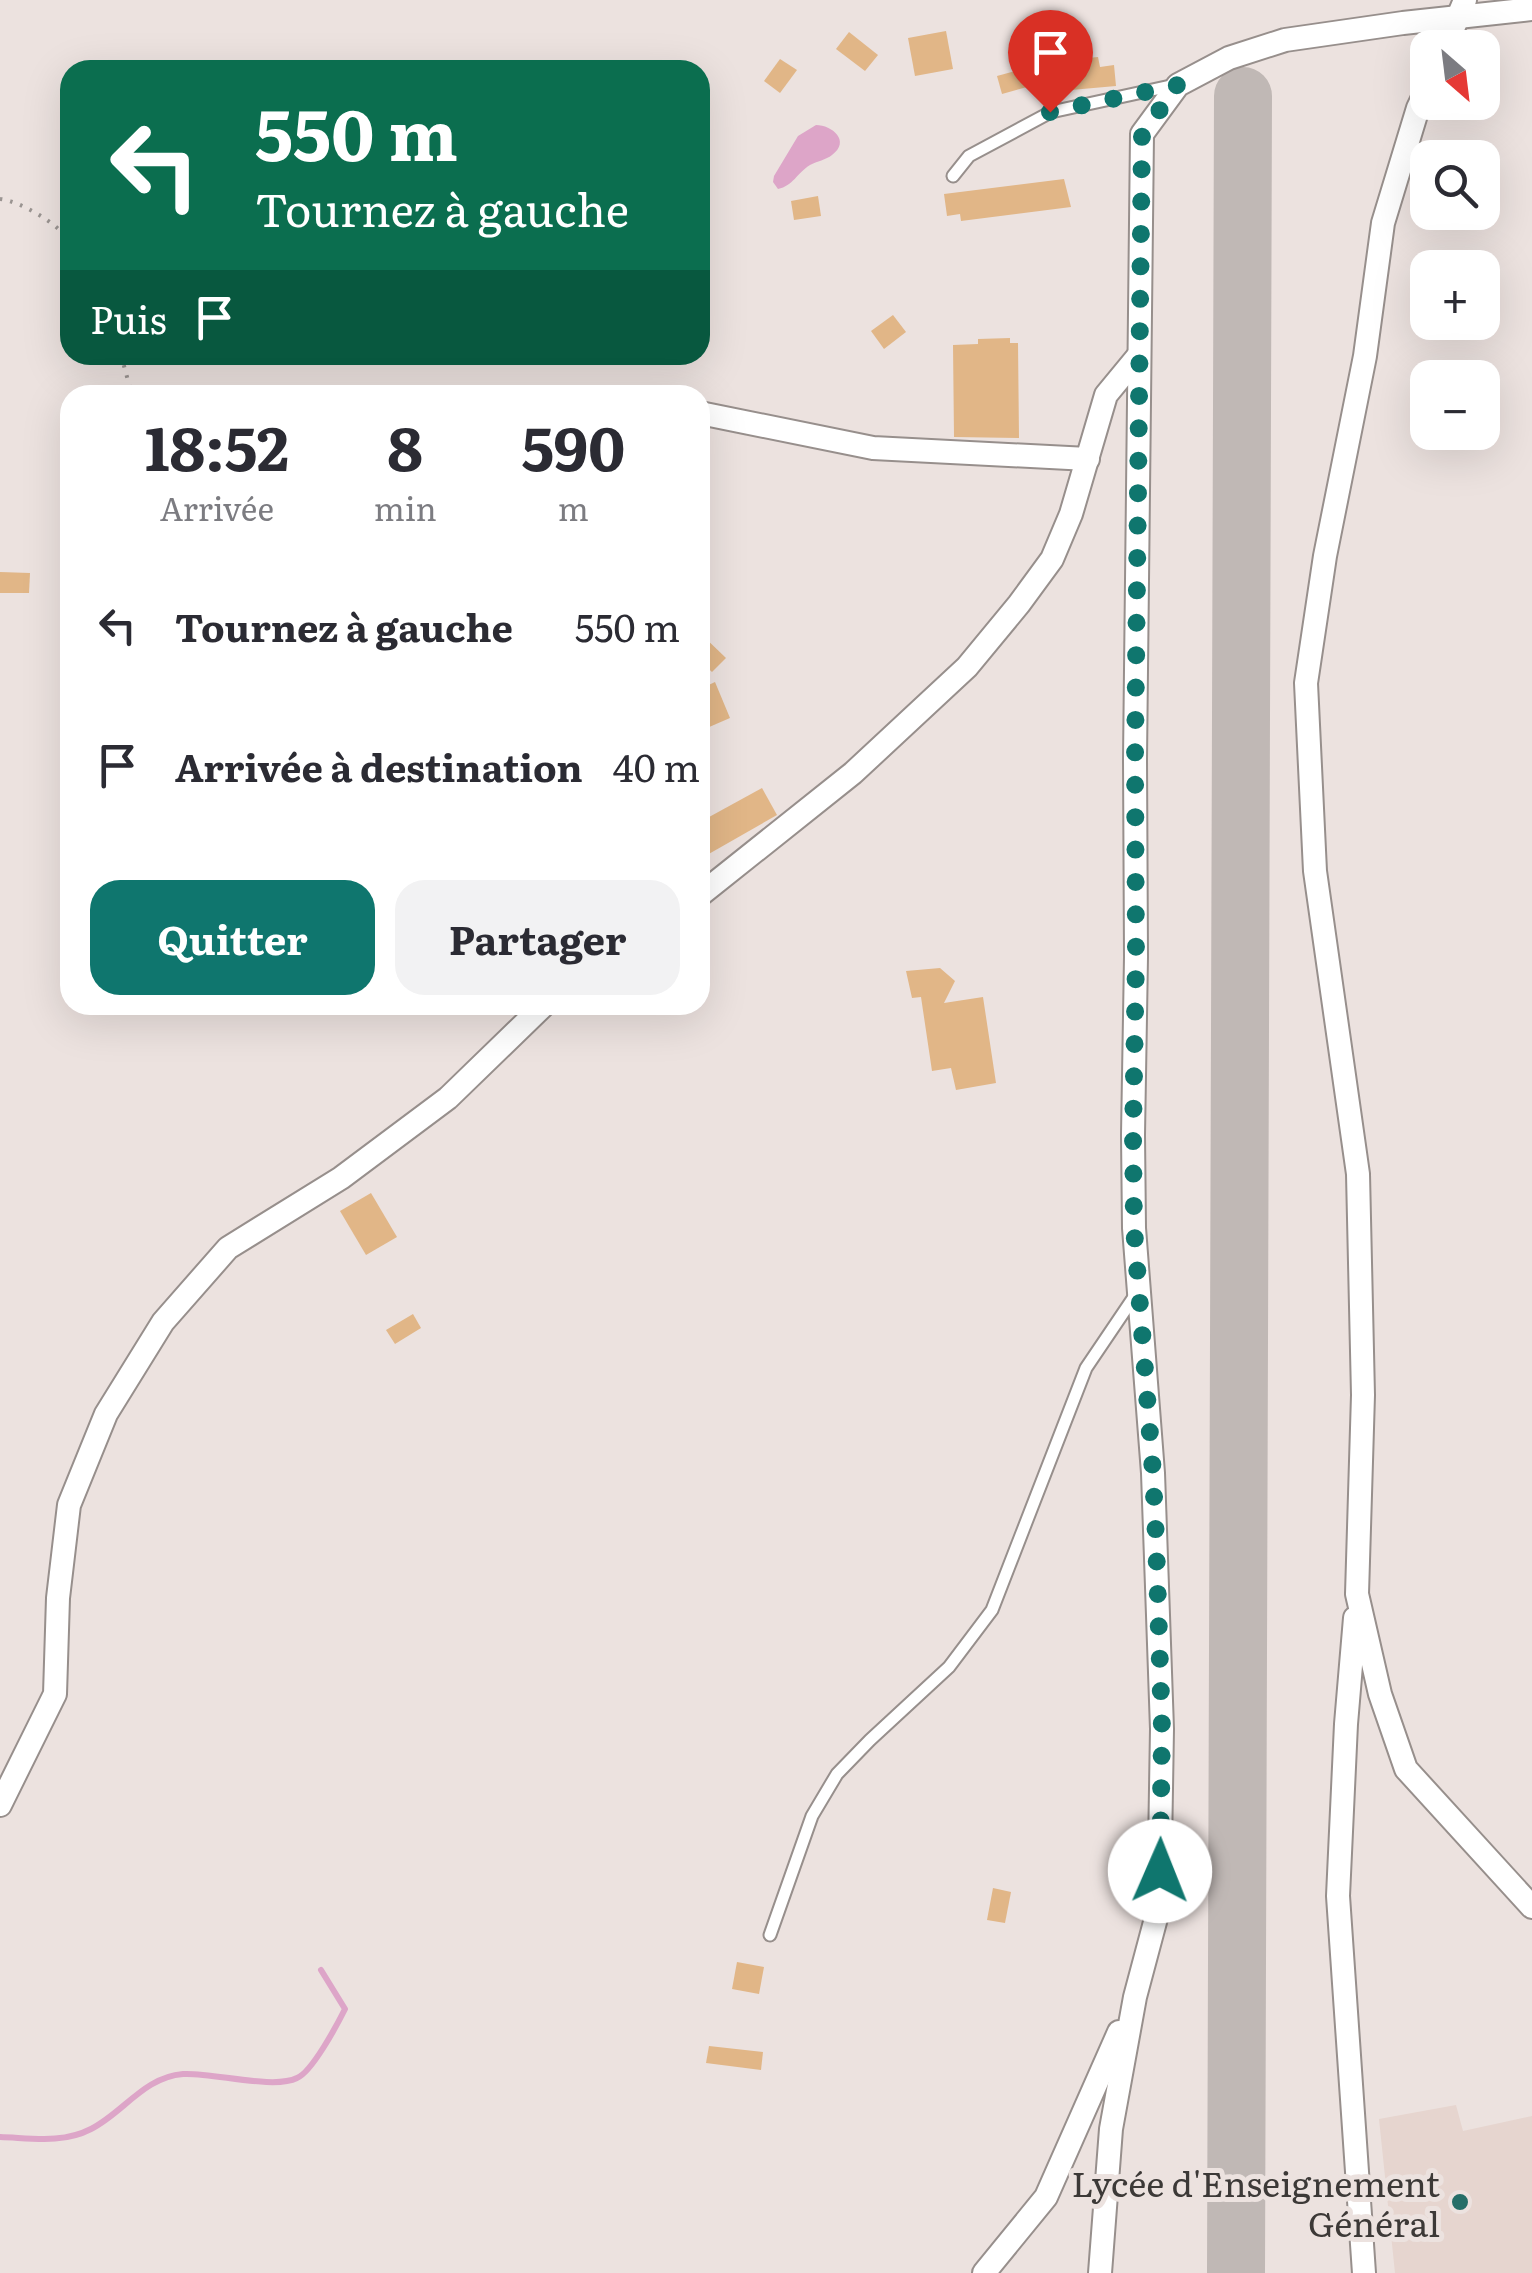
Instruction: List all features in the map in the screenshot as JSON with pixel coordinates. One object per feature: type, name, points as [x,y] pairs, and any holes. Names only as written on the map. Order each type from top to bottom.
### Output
[{"type":"street","points":[[1100,2273],[1110,2129],[1135,1997],[1159,1907],[1162,1729],[1153,1473],[1134,1228],[1133,1135],[1142,134],[1178,85],[1229,58],[1285,40],[1462,8],[1532,9]]},
{"type":"street","points":[[1364,2273],[1338,1896],[1357,1594],[1363,1395],[1358,1174],[1315,871],[1306,683],[1325,556],[1365,356],[1383,223],[1414,120]]},
{"type":"street","points":[[710,888],[853,773],[967,667],[1019,604],[1052,559],[1071,514],[1106,395],[1139,355]]},
{"type":"street","points":[[710,415],[874,448],[1088,459]]},
{"type":"street","points":[[0,1805],[55,1694],[58,1598],[69,1505],[106,1414],[163,1322],[228,1248],[341,1178],[448,1098],[534,1015]]},
{"type":"street","points":[[1357,1594],[1380,1694],[1406,1769],[1532,1908]]},
{"type":"street","points":[[984,2273],[1046,2197],[1135,1997]]},
{"type":"lane","points":[[953,176],[970,156],[1050,112],[1178,85]]},
{"type":"lane","points":[[770,1936],[812,1816],[837,1774],[949,1667],[992,1610],[1086,1368],[1140,1289]]},
{"type":"path","points":[[0,199],[13,200],[60,229]]},
{"type":"shaded area","points":[[816,125],[837,135],[837,150],[778,189],[774,176],[798,136]]},
{"type":"shaded area","name":"Lycée d'Enseignement Général","points":[[1456,2105],[1463,2131],[1532,2116],[1532,2273],[1395,2273],[1379,2119]]},
{"type":"building","points":[[946,31],[953,69],[915,76],[908,38]]},
{"type":"building","points":[[849,32],[878,55],[865,71],[836,49]]},
{"type":"building","points":[[1098,57],[1100,67],[1114,65],[1116,86],[1071,90],[1068,60]]},
{"type":"building","points":[[780,59],[797,70],[780,93],[764,81]]},
{"type":"building","points":[[1033,66],[1038,84],[1002,94],[997,76]]},
{"type":"building","points":[[1064,179],[1071,207],[961,221],[960,214],[947,216],[944,194]]},
{"type":"building","points":[[818,196],[821,216],[794,220],[791,201]]},
{"type":"building","points":[[893,315],[906,332],[884,349],[871,331]]},
{"type":"building","points":[[1010,338],[1010,343],[1018,343],[1019,438],[954,437],[953,345]]},
{"type":"building","points":[[0,572],[30,573],[29,593],[0,593]]},
{"type":"building","points":[[710,643],[726,658],[710,670]]},
{"type":"building","points":[[715,682],[730,718],[710,727],[710,684]]},
{"type":"building","points":[[762,788],[777,815],[710,853],[710,817]]},
{"type":"building","points":[[940,968],[955,981],[944,1003],[983,997],[996,1083],[956,1090],[951,1068],[932,1071],[921,997],[912,998],[906,971]]},
{"type":"building","points":[[371,1193],[397,1237],[366,1255],[340,1211]]},
{"type":"building","points":[[413,1314],[421,1328],[395,1344],[386,1330]]},
{"type":"building","points":[[993,1888],[1011,1892],[1005,1923],[987,1920]]},
{"type":"building","points":[[737,1962],[764,1967],[759,1994],[732,1989]]},
{"type":"building","points":[[709,2046],[763,2052],[761,2070],[706,2063]]},
{"type":"waterway","points":[[0,2137],[46,2139],[80,2134],[157,2082],[183,2074],[273,2082],[297,2078],[317,2058],[345,2009],[321,1970]]},
{"type":"taxiway","points":[[1236,2273],[1243,96]]},
{"type":"place","name":"Lycée d'Enseignement Général","points":[[1460,2202]]},
{"type":"route","points":[[1050,112],[1178,85],[1142,134],[1136,648],[1134,1228],[1153,1473],[1162,1729],[1160,1871]]}]
